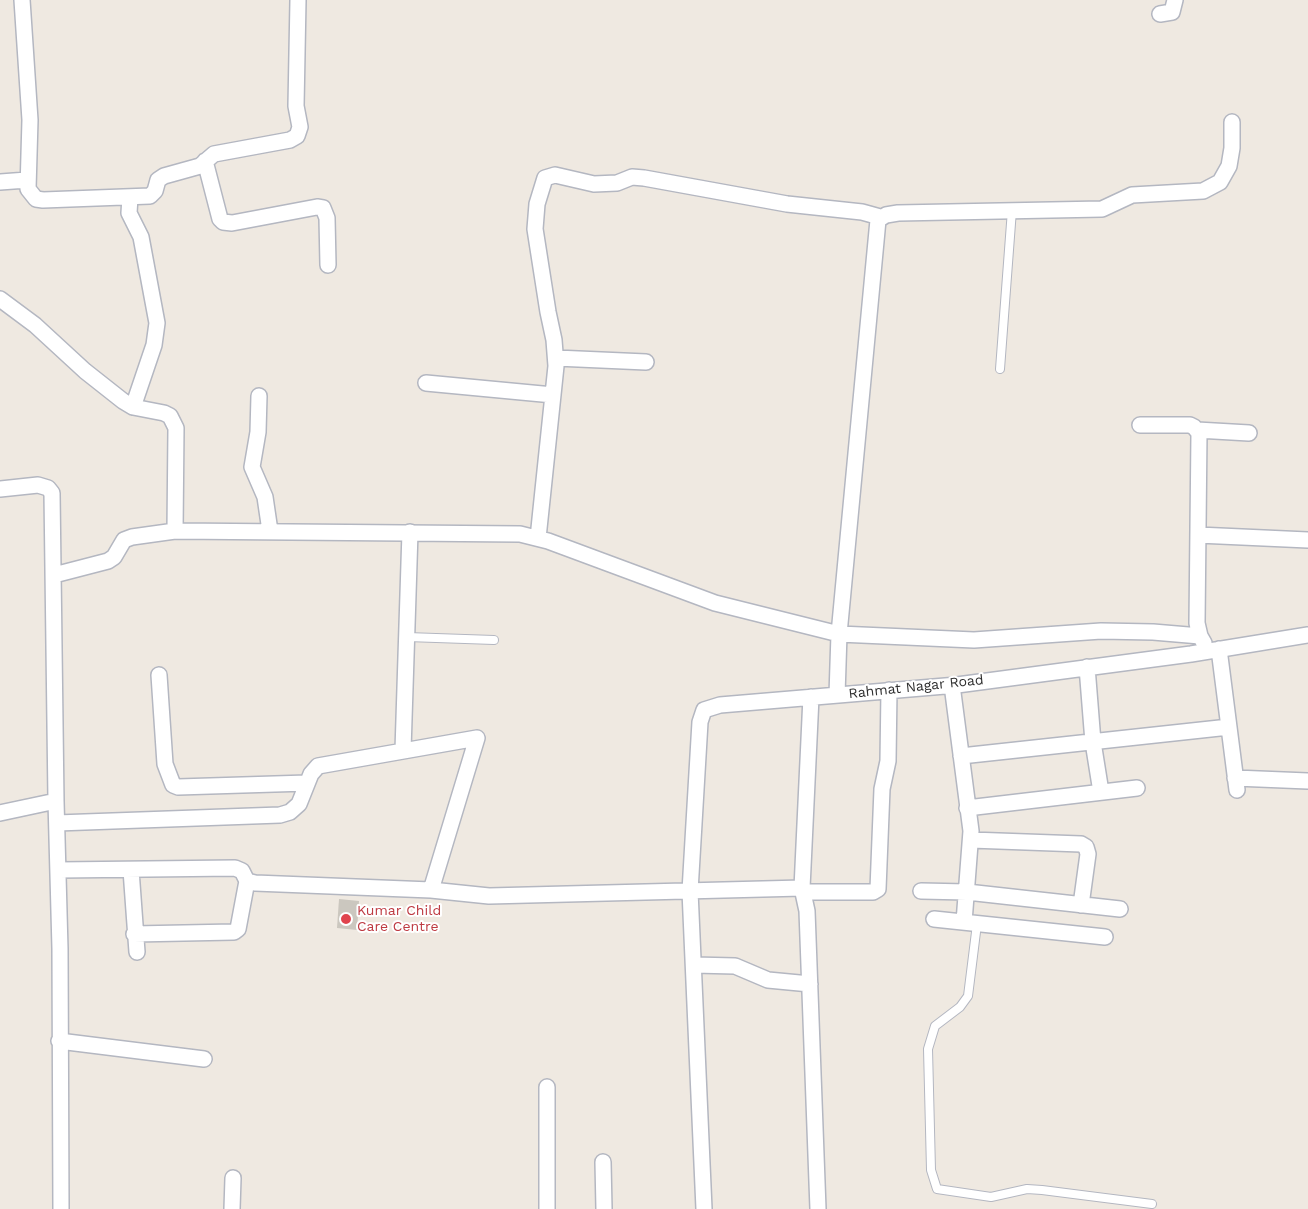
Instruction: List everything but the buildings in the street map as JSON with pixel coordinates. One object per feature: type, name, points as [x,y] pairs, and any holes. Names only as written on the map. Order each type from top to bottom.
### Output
[{"type":"street","points":[[22,0],[30,120],[30,155],[27,180],[31,195],[43,200],[150,196],[155,191],[158,180],[164,176],[200,166],[214,154],[290,140],[297,136],[300,131],[296,106],[298,0]]},
{"type":"street","points":[[1160,14],[1172,12],[1175,0]]},
{"type":"street","points":[[538,538],[556,358],[535,229],[535,217],[542,182],[549,175],[594,184],[617,183],[632,177],[644,178],[787,204],[862,212],[880,217],[898,213],[1102,209],[1132,195],[1198,192],[1210,189],[1220,182],[1229,166],[1232,148],[1232,122]]},
{"type":"street","points":[[205,161],[220,218],[223,222],[317,207],[323,208],[327,218],[328,265]]},
{"type":"street","points":[[0,182],[27,180]]},
{"type":"street","points":[[130,196],[129,213],[141,237],[157,323],[154,345],[133,407]]},
{"type":"street","points":[[837,695],[839,634],[877,224],[880,217]]},
{"type":"street","points":[[0,299],[34,325],[104,387],[133,407],[170,416],[176,428],[175,530]]},
{"type":"street","points":[[556,358],[646,362]]},
{"type":"street","points":[[426,383],[553,395]]},
{"type":"street","points":[[259,396],[258,432],[252,467],[265,496],[270,531]]},
{"type":"street","points":[[1140,425],[1190,426],[1197,430],[1249,433]]},
{"type":"street","points":[[1197,430],[1197,623],[1200,636],[1214,650],[1229,727],[1236,784],[1308,781]]},
{"type":"street","points":[[0,489],[38,485],[48,488],[52,493],[56,801],[59,870],[61,1209]]},
{"type":"street","points":[[54,575],[108,561],[114,557],[124,540],[132,537],[175,530],[520,534],[538,538],[715,603],[839,634],[974,640],[1101,631],[1152,632],[1200,636]]},
{"type":"street","points":[[403,750],[410,532]]},
{"type":"street","points":[[1198,535],[1308,540]]},
{"type":"street","name":"Rahmat Nagar Road","points":[[690,891],[700,722],[704,710],[720,705],[952,685],[1214,650],[1308,635]]},
{"type":"street","points":[[1087,667],[1093,742],[1101,792]]},
{"type":"street","points":[[159,675],[165,764],[173,785],[186,787],[307,783]]},
{"type":"street","points":[[952,685],[971,840],[967,892],[971,923]]},
{"type":"street","points":[[247,881],[432,890],[489,896],[690,891],[803,890],[873,892],[878,889],[882,795],[888,760],[889,690]]},
{"type":"street","points":[[811,697],[803,890],[807,911],[818,1209]]},
{"type":"street","points":[[961,756],[1229,727]]},
{"type":"street","points":[[57,823],[280,815],[295,808],[314,770],[323,764],[477,738],[432,890]]},
{"type":"street","points":[[967,808],[1138,788]]},
{"type":"street","points":[[0,814],[56,801]]},
{"type":"street","points":[[971,840],[1081,844],[1086,847],[1088,854],[1081,905]]},
{"type":"street","points":[[59,870],[235,868],[242,871],[247,881],[238,929],[234,932],[134,934]]},
{"type":"street","points":[[131,870],[134,934],[137,952]]},
{"type":"street","points":[[690,891],[704,1209]]},
{"type":"street","points":[[920,891],[967,892],[1120,909]]},
{"type":"street","points":[[934,919],[1105,936]]},
{"type":"street","points":[[694,965],[735,966],[768,980],[810,984]]},
{"type":"street","points":[[59,1041],[204,1059]]},
{"type":"street","points":[[547,1087],[547,1209]]},
{"type":"street","points":[[603,1162],[604,1209]]},
{"type":"street","points":[[232,1209],[233,1178]]},
{"type":"lane","points":[[1000,369],[1012,210]]},
{"type":"lane","points":[[407,638],[494,640]]},
{"type":"lane","points":[[971,923],[968,996],[960,1007],[935,1026],[928,1049],[931,1170],[937,1189],[991,1197],[1027,1189],[1042,1190],[1152,1204]]},
{"type":"place","name":"Kumar Child Care Centre","points":[[346,919]]}]
